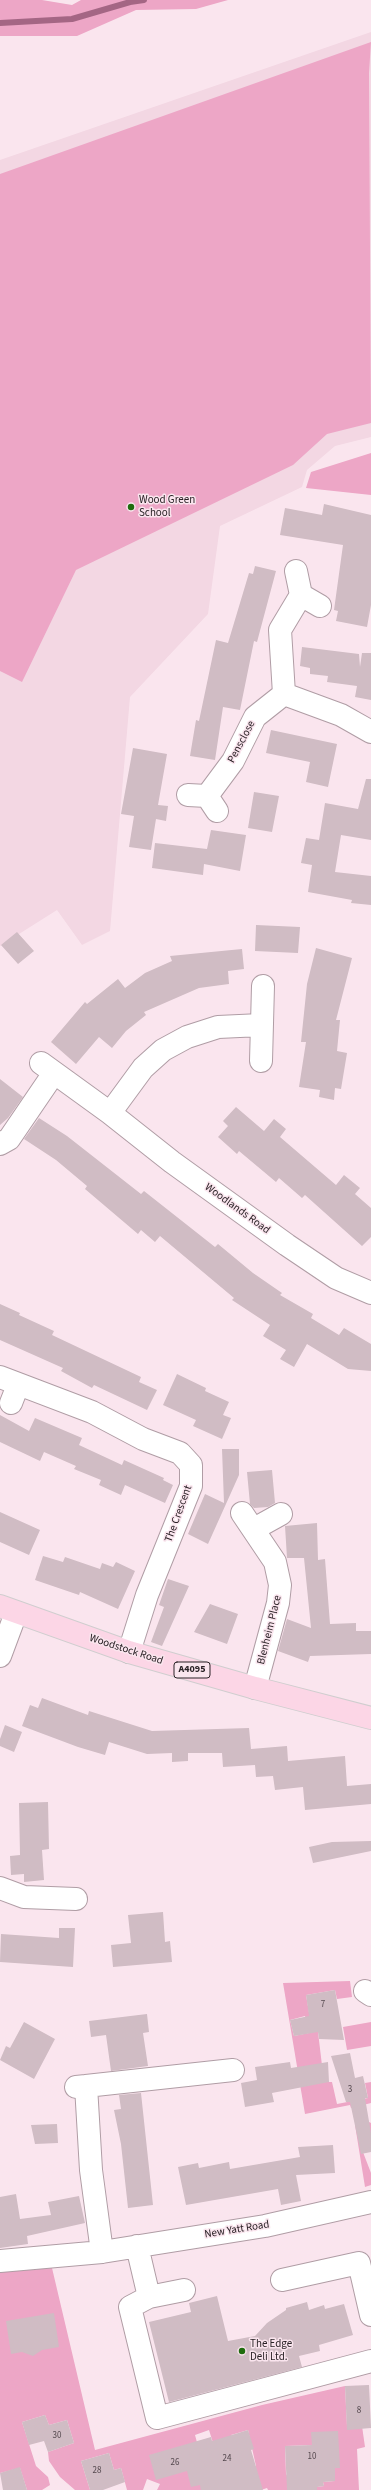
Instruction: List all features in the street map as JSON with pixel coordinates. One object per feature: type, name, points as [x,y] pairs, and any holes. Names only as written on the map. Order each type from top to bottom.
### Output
[{"type":"main road","name":"Woodstock Road","points":[[8,1609],[130,1652],[255,1688],[371,1718]]},
{"type":"street","points":[[296,571],[301,595],[280,630],[284,694],[341,715],[371,732]]},
{"type":"street","points":[[301,595],[320,606]]},
{"type":"street","name":"Pensclose","points":[[204,801],[233,761],[255,717],[284,694]]},
{"type":"street","points":[[261,1062],[263,986]]},
{"type":"street","points":[[110,1113],[143,1068],[163,1050],[186,1037],[218,1027],[261,1025]]},
{"type":"street","name":"Woodlands Road","points":[[0,1144],[9,1138],[48,1068],[110,1113],[172,1162],[287,1245],[336,1278],[371,1293]]},
{"type":"street","name":"The Crescent","points":[[10,1388],[92,1412],[143,1439],[180,1453],[191,1465],[191,1486],[147,1595],[130,1652]]},
{"type":"street","name":"Blenheim Place","points":[[255,1688],[278,1603],[280,1585],[275,1562],[248,1521],[281,1514]]},
{"type":"street","points":[[0,1656],[8,1609]]},
{"type":"street","points":[[0,1888],[24,1897],[76,1899]]},
{"type":"street","points":[[102,2252],[81,2086],[233,2070]]},
{"type":"street","name":"New Yatt Road","points":[[0,2261],[102,2252],[265,2226],[371,2202]]},
{"type":"street","points":[[138,2246],[149,2297]]},
{"type":"street","points":[[282,2280],[359,2263],[371,2315]]},
{"type":"street","points":[[184,2290],[149,2297],[130,2307],[157,2418],[371,2361]]},
{"type":"shaded area","points":[[0,0],[42,0],[72,5],[81,0],[228,0],[196,9],[136,10],[77,36],[0,36]]},
{"type":"shaded area","name":"Wood Green School","points":[[371,32],[371,437],[335,446],[307,470],[302,487],[220,526],[208,614],[130,697],[110,931],[82,945],[57,910],[0,946],[0,160]]},
{"type":"shaded area","name":"Wood Green School","points":[[371,42],[369,73],[371,423],[327,434],[293,465],[76,570],[22,682],[0,671],[0,174]]},
{"type":"shaded area","points":[[371,453],[371,495],[306,488],[311,472]]},
{"type":"shaded area","points":[[350,1981],[352,1997],[337,1999],[335,1990],[306,1995],[310,2018],[318,2032],[324,2082],[332,2082],[337,2104],[368,2098],[365,2083],[371,2082],[371,2103],[351,2108],[350,2105],[305,2114],[283,1983]],"holes":[[[305,2016],[309,2033],[294,2036],[290,2020]]]},
{"type":"shaded area","points":[[371,2022],[371,2046],[347,2050],[343,2027]]},
{"type":"shaded area","points":[[369,2122],[371,2123],[371,2143],[361,2147],[371,2173],[371,2185],[365,2187],[355,2125]]},
{"type":"shaded area","points":[[52,2268],[95,2450],[262,2405],[345,2386],[347,2426],[362,2426],[365,2447],[357,2449],[359,2490],[317,2490],[317,2487],[324,2486],[323,2482],[335,2481],[335,2468],[339,2468],[312,2432],[312,2445],[285,2446],[286,2474],[296,2490],[268,2490],[267,2488],[261,2490],[242,2471],[256,2466],[248,2430],[231,2435],[234,2448],[214,2446],[209,2430],[195,2435],[210,2490],[157,2490],[160,2484],[147,2479],[143,2490],[127,2490],[121,2468],[114,2470],[109,2453],[81,2461],[90,2490],[75,2490],[60,2477],[49,2461],[48,2452],[74,2443],[67,2420],[49,2425],[45,2415],[22,2422],[36,2466],[48,2477],[50,2485],[42,2490],[27,2490],[20,2468],[0,2473],[0,2272]]},
{"type":"building","points":[[324,504],[371,515],[371,605],[367,627],[336,621],[338,611],[334,610],[343,545],[280,535],[285,508],[322,515]]},
{"type":"building","points":[[255,566],[276,571],[257,642],[254,641],[240,710],[223,707],[215,760],[190,756],[196,720],[199,721],[216,640],[228,643],[249,573],[253,574]]},
{"type":"building","points":[[302,647],[359,654],[360,667],[362,653],[371,653],[371,700],[355,697],[357,686],[327,682],[328,676],[310,674],[310,668],[300,666]]},
{"type":"building","points":[[271,730],[337,744],[328,787],[306,782],[310,762],[266,753]]},
{"type":"building","points":[[133,748],[167,754],[158,805],[168,806],[166,821],[156,819],[151,850],[129,847],[134,816],[121,814]]},
{"type":"building","points":[[366,779],[371,779],[371,840],[341,835],[335,872],[371,876],[371,905],[351,903],[352,900],[308,892],[312,865],[301,863],[306,838],[319,840],[325,803],[358,809]]},
{"type":"building","points":[[254,792],[279,796],[272,832],[248,828]]},
{"type":"building","points":[[211,830],[246,835],[240,871],[204,864],[203,875],[152,868],[155,843],[207,849]]},
{"type":"building","points":[[256,925],[300,927],[298,953],[255,951]]},
{"type":"building","points":[[17,932],[34,951],[18,964],[1,945]]},
{"type":"building","points":[[316,948],[352,958],[336,1020],[340,1020],[337,1051],[347,1053],[341,1089],[335,1088],[334,1100],[319,1097],[320,1090],[299,1087],[306,1042],[301,1042],[307,984]]},
{"type":"building","points":[[242,949],[244,969],[228,971],[229,984],[199,988],[144,1012],[146,1015],[126,1031],[112,1048],[99,1037],[76,1064],[51,1042],[85,1002],[87,1004],[118,979],[125,988],[145,973],[172,961],[170,956]]},
{"type":"building","points":[[0,1079],[23,1097],[8,1118],[0,1125]]},
{"type":"building","points":[[236,1107],[264,1131],[274,1119],[286,1129],[280,1137],[336,1185],[344,1175],[360,1188],[355,1194],[371,1208],[371,1237],[362,1246],[305,1195],[302,1198],[279,1178],[276,1182],[239,1151],[237,1154],[218,1137],[228,1126],[223,1121]]},
{"type":"building","points":[[39,1118],[67,1136],[141,1194],[144,1191],[215,1247],[218,1244],[253,1273],[282,1293],[280,1295],[313,1314],[311,1318],[339,1335],[344,1328],[371,1344],[371,1371],[348,1369],[307,1344],[294,1367],[280,1359],[286,1350],[263,1336],[270,1325],[232,1300],[234,1298],[160,1236],[155,1242],[141,1230],[138,1234],[85,1189],[87,1186],[56,1160],[24,1139]]},
{"type":"building","points":[[0,1304],[20,1313],[19,1315],[54,1331],[52,1335],[141,1377],[139,1382],[157,1390],[147,1410],[94,1385],[92,1388],[61,1371],[63,1368],[0,1340]]},
{"type":"building","points":[[177,1374],[206,1388],[205,1391],[229,1402],[223,1415],[231,1418],[222,1439],[193,1426],[196,1420],[163,1405]]},
{"type":"building","points":[[0,1415],[29,1431],[35,1418],[82,1438],[79,1445],[122,1465],[124,1460],[164,1478],[163,1480],[173,1485],[165,1503],[125,1485],[121,1495],[99,1485],[101,1480],[74,1469],[76,1466],[44,1452],[40,1461],[0,1442]]},
{"type":"building","points":[[222,1449],[239,1449],[239,1475],[208,1544],[188,1534],[205,1494],[224,1503]]},
{"type":"building","points":[[272,1470],[275,1503],[268,1507],[254,1508],[250,1504],[247,1472]]},
{"type":"building","points":[[0,1512],[40,1530],[29,1555],[0,1542]]},
{"type":"building","points":[[317,1523],[318,1560],[325,1559],[330,1624],[356,1623],[356,1631],[371,1631],[371,1654],[310,1656],[308,1662],[278,1651],[287,1619],[311,1628],[304,1558],[287,1558],[285,1526]]},
{"type":"building","points":[[43,1556],[63,1562],[65,1557],[100,1569],[102,1563],[113,1567],[116,1562],[135,1571],[118,1609],[80,1592],[79,1595],[35,1580]]},
{"type":"building","points":[[168,1579],[189,1586],[162,1646],[151,1642],[164,1607],[159,1605]]},
{"type":"building","points":[[210,1604],[238,1614],[227,1644],[194,1632]]},
{"type":"building","points":[[42,1698],[88,1715],[89,1711],[152,1731],[249,1728],[251,1749],[287,1746],[288,1761],[345,1756],[347,1786],[371,1784],[371,1804],[305,1810],[303,1787],[275,1790],[273,1776],[256,1777],[255,1765],[223,1767],[222,1753],[188,1753],[188,1761],[172,1762],[172,1753],[147,1754],[109,1742],[105,1755],[78,1747],[22,1726],[30,1705],[38,1708]]},
{"type":"building","points":[[5,1725],[22,1732],[14,1752],[0,1746],[0,1739]]},
{"type":"building","points":[[48,1802],[49,1849],[42,1850],[44,1880],[24,1882],[24,1874],[11,1875],[10,1856],[20,1855],[19,1803]]},
{"type":"building","points":[[371,1841],[371,1851],[313,1863],[309,1847],[332,1842]]},
{"type":"building","points":[[163,1912],[165,1942],[170,1941],[172,1962],[113,1967],[111,1945],[131,1943],[128,1915]]},
{"type":"building","points":[[59,1928],[75,1928],[73,1967],[0,1962],[1,1934],[59,1938]]},
{"type":"building","points":[[335,1990],[344,2040],[319,2039],[318,2032],[294,2036],[290,2020],[309,2016],[306,1995]]},
{"type":"building","points":[[147,2014],[149,2032],[143,2033],[148,2066],[111,2071],[106,2035],[91,2037],[89,2021]]},
{"type":"building","points":[[24,2022],[55,2039],[34,2079],[0,2060],[6,2046],[10,2048]]},
{"type":"building","points":[[350,2053],[355,2078],[363,2076],[368,2098],[365,2098],[371,2133],[371,2152],[361,2154],[350,2102],[346,2102],[331,2056]]},
{"type":"building","points":[[290,2062],[291,2068],[328,2062],[329,2082],[272,2093],[274,2102],[245,2107],[241,2083],[257,2080],[255,2067]]},
{"type":"building","points":[[141,2093],[153,2205],[128,2208],[121,2144],[114,2110],[121,2109],[119,2095]]},
{"type":"building","points":[[57,2124],[58,2143],[35,2144],[31,2125]]},
{"type":"building","points":[[333,2145],[335,2173],[296,2175],[301,2201],[281,2205],[278,2189],[186,2205],[178,2167],[198,2163],[199,2168],[229,2162],[230,2169],[300,2157],[298,2147]]},
{"type":"building","points":[[16,2194],[20,2219],[51,2215],[48,2202],[79,2196],[85,2223],[27,2236],[28,2244],[0,2248],[0,2197]]},
{"type":"building","points":[[217,2296],[228,2341],[255,2336],[267,2323],[286,2310],[286,2308],[307,2302],[309,2310],[324,2305],[325,2309],[344,2304],[353,2335],[319,2345],[320,2351],[299,2356],[302,2367],[169,2402],[149,2322],[191,2312],[189,2303]]},
{"type":"building","points":[[54,2313],[59,2347],[42,2350],[33,2356],[22,2352],[11,2354],[6,2321]]},
{"type":"building","points":[[369,2385],[371,2428],[347,2430],[345,2386]]},
{"type":"building","points":[[45,2415],[49,2425],[67,2420],[74,2443],[48,2452],[44,2441],[29,2445],[22,2422]]},
{"type":"building","points":[[248,2430],[254,2449],[251,2450],[263,2490],[201,2490],[200,2485],[191,2487],[187,2471],[156,2480],[149,2455],[211,2437],[212,2441]]},
{"type":"building","points":[[338,2431],[340,2468],[335,2468],[335,2481],[323,2482],[324,2486],[317,2487],[317,2490],[287,2490],[285,2446],[312,2445],[311,2432]]},
{"type":"building","points":[[109,2453],[114,2470],[121,2468],[125,2482],[103,2490],[90,2490],[81,2461]]},
{"type":"building","points":[[20,2467],[27,2490],[3,2490],[0,2473]]},
{"type":"waterway","points":[[0,23],[72,19],[130,2],[144,0]]},
{"type":"place","name":"Wood Green School","points":[[131,507]]},
{"type":"place","name":"The Edge Deli Ltd.","points":[[242,2351]]}]
